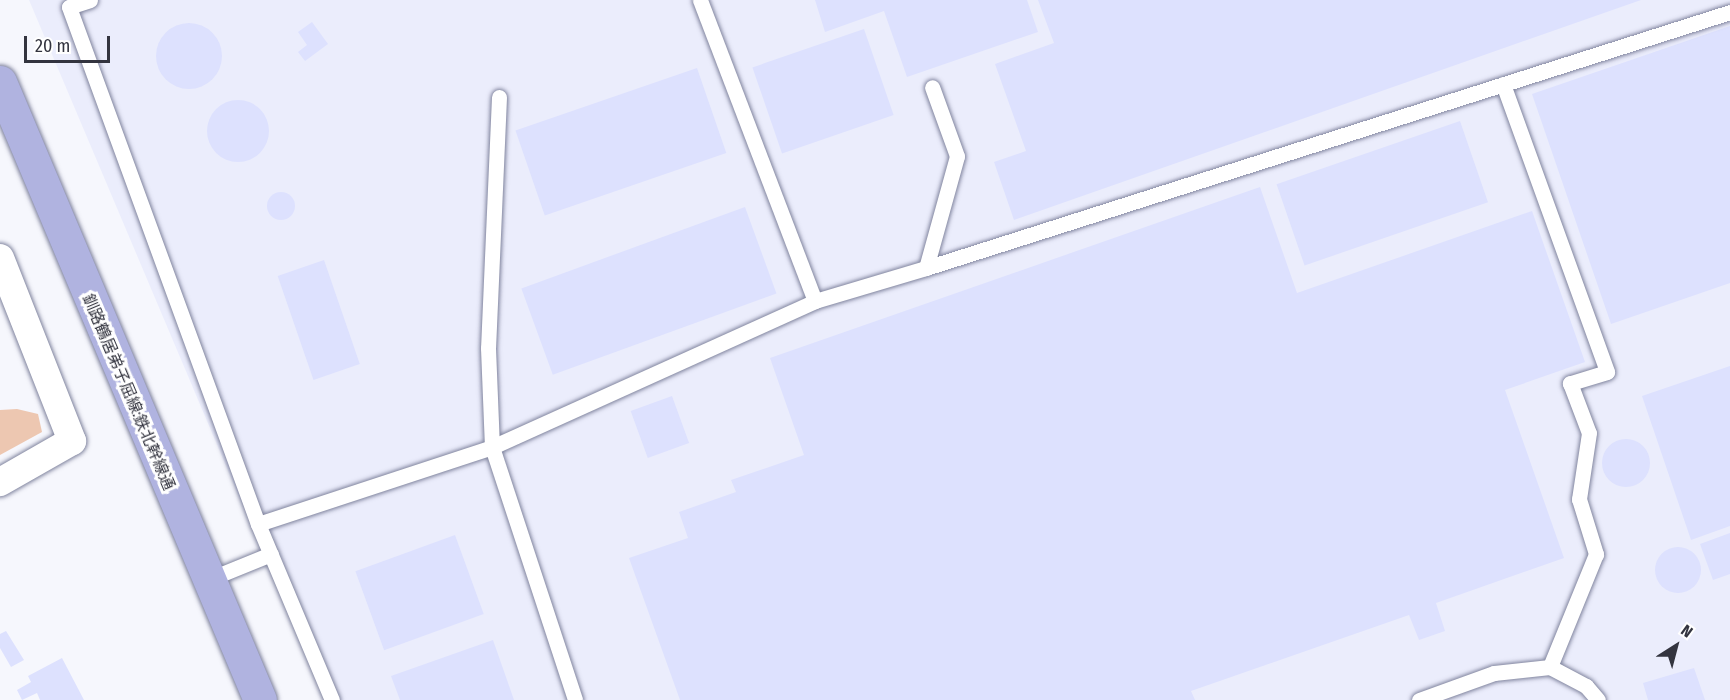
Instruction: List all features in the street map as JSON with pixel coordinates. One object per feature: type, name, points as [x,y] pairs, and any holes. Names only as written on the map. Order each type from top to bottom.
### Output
[{"type":"main road","name":"釧路鶴居弟子屈線:鉄北幹線通","points":[[0,82],[207,580],[260,700]]},
{"type":"street","points":[[0,258],[72,441],[0,482]]},
{"type":"lane","points":[[90,0],[67,4],[258,524],[332,700]]},
{"type":"lane","points":[[700,0],[815,301]]},
{"type":"lane","points":[[258,524],[492,447],[815,301],[926,268],[1730,12]]},
{"type":"lane","points":[[1503,84],[1607,372],[1570,383],[1589,433],[1579,499],[1596,554],[1550,667]]},
{"type":"lane","points":[[926,268],[957,156],[932,87]]},
{"type":"lane","points":[[499,97],[488,348],[492,447],[575,700]]},
{"type":"lane","points":[[207,580],[271,554]]},
{"type":"lane","points":[[1419,700],[1494,673],[1550,667],[1586,686],[1598,700]]},
{"type":"shaded area","points":[[29,0],[1730,0],[1730,700],[325,700]]},
{"type":"shaded area","points":[[17,409],[38,414],[42,432],[0,455],[0,410]]},
{"type":"building","points":[[815,0],[1027,0],[1038,32],[907,77],[884,11],[825,32]]},
{"type":"building","points":[[1038,0],[1641,0],[1014,220],[994,162],[1026,151],[995,64],[1054,43]]},
{"type":"building","points":[[312,22],[328,44],[305,61],[298,52],[307,45],[298,32]]},
{"type":"building","points":[[189,23],[201,26],[212,33],[219,44],[222,56],[219,68],[212,79],[201,86],[189,89],[177,86],[166,79],[159,68],[156,56],[159,44],[166,33],[177,26]]},
{"type":"building","points":[[1730,26],[1730,283],[1611,324],[1532,94]]},
{"type":"building","points":[[864,29],[894,115],[782,153],[752,67]]},
{"type":"building","points":[[697,68],[726,153],[545,216],[515,131]]},
{"type":"building","points":[[232,100],[244,100],[260,109],[267,119],[269,131],[267,143],[260,153],[244,162],[232,162],[221,157],[212,148],[207,137],[207,125],[212,114],[221,105]]},
{"type":"building","points":[[1460,121],[1488,202],[1305,265],[1277,184]]},
{"type":"building","points":[[1260,187],[1297,293],[1532,211],[1585,362],[1505,390],[1564,558],[1436,603],[1445,631],[1419,640],[1409,615],[1191,691],[1195,700],[680,700],[629,558],[688,538],[679,512],[736,492],[731,480],[804,455],[770,358]]},
{"type":"building","points":[[281,192],[291,196],[295,206],[291,216],[281,220],[271,216],[267,206],[271,196]]},
{"type":"building","points":[[745,207],[776,293],[553,375],[521,288]]},
{"type":"building","points":[[324,260],[360,364],[313,380],[278,276]]},
{"type":"building","points":[[1730,366],[1730,526],[1691,540],[1642,396]]},
{"type":"building","points":[[672,396],[689,443],[648,458],[631,411]]},
{"type":"building","points":[[1621,439],[1631,439],[1643,446],[1650,458],[1650,468],[1643,480],[1631,487],[1621,487],[1606,476],[1602,468],[1602,458],[1613,443]]},
{"type":"building","points":[[1730,533],[1730,574],[1713,580],[1700,544]]},
{"type":"building","points":[[455,535],[484,614],[384,650],[355,571]]},
{"type":"building","points":[[1678,547],[1694,554],[1701,570],[1694,586],[1678,593],[1662,586],[1655,570],[1662,554]]},
{"type":"building","points":[[6,631],[24,660],[11,667],[0,648],[0,634]]},
{"type":"building","points":[[493,640],[514,700],[400,700],[391,676]]},
{"type":"building","points":[[62,658],[84,700],[40,700],[37,693],[22,700],[17,690],[31,682],[28,676]]},
{"type":"building","points":[[1694,668],[1705,700],[1648,700],[1643,683]]}]
